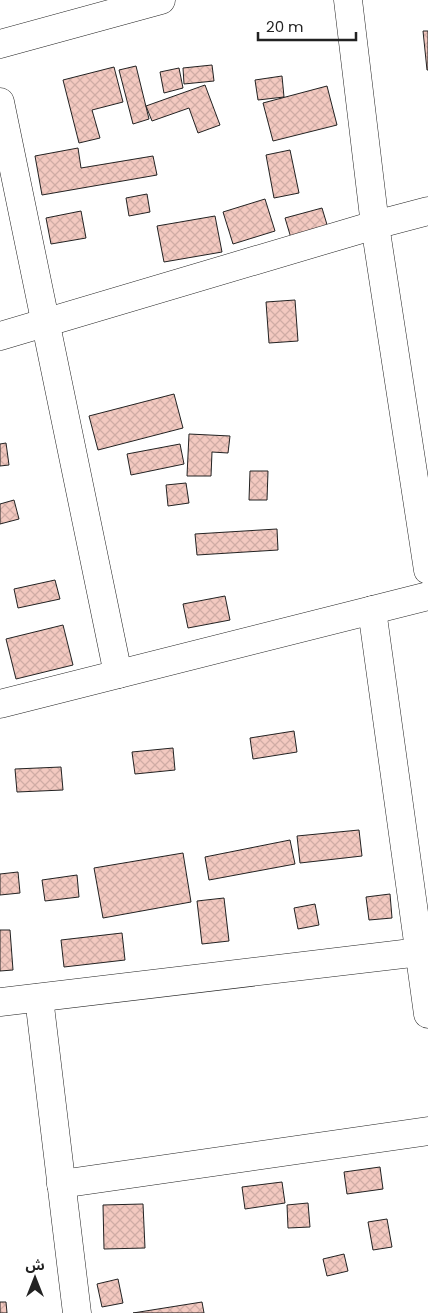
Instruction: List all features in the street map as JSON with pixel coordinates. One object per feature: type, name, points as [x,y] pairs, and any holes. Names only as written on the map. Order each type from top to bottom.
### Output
[{"type":"street","points":[[0,44],[161,0]]},
{"type":"street","points":[[348,0],[376,225],[428,570]]},
{"type":"street","points":[[0,102],[118,674]]},
{"type":"street","points":[[0,336],[428,211]]},
{"type":"street","points":[[0,704],[428,596]]},
{"type":"street","points":[[372,610],[428,1014]]},
{"type":"street","points":[[0,1002],[420,952]]},
{"type":"street","points":[[39,998],[77,1313]]},
{"type":"street","points":[[61,1184],[428,1131]]},
{"type":"building","points":[[423,31],[428,31],[428,70],[427,70]]},
{"type":"building","points":[[212,65],[214,81],[184,84],[183,68]]},
{"type":"building","points":[[136,66],[149,119],[133,124],[119,70]]},
{"type":"building","points":[[114,67],[123,102],[92,110],[100,138],[79,143],[63,80]]},
{"type":"building","points":[[179,68],[183,88],[164,93],[160,72]]},
{"type":"building","points":[[282,76],[284,97],[258,100],[255,80]]},
{"type":"building","points":[[205,85],[220,125],[198,133],[189,108],[152,121],[146,106]]},
{"type":"building","points":[[327,86],[337,125],[273,141],[263,103]]},
{"type":"building","points":[[78,148],[81,168],[153,156],[157,175],[42,195],[35,156]]},
{"type":"building","points":[[290,150],[299,193],[274,198],[266,155]]},
{"type":"building","points":[[147,194],[150,212],[129,216],[126,198]]},
{"type":"building","points":[[265,199],[275,231],[233,244],[223,212]]},
{"type":"building","points":[[322,208],[328,228],[291,238],[285,218]]},
{"type":"building","points":[[81,211],[86,238],[51,244],[46,218]]},
{"type":"building","points":[[215,216],[222,252],[164,262],[157,226]]},
{"type":"building","points":[[295,300],[298,341],[269,343],[266,302]]},
{"type":"building","points":[[174,394],[183,428],[98,450],[89,416]]},
{"type":"building","points":[[189,434],[230,436],[228,453],[212,452],[211,476],[187,476]]},
{"type":"building","points":[[6,443],[9,465],[0,466],[0,444]]},
{"type":"building","points":[[180,444],[184,464],[131,475],[127,454]]},
{"type":"building","points":[[250,471],[268,471],[267,500],[249,500]]},
{"type":"building","points":[[186,483],[189,503],[168,506],[166,485]]},
{"type":"building","points":[[14,500],[19,519],[0,524],[0,504]]},
{"type":"building","points":[[277,529],[278,550],[197,555],[195,534]]},
{"type":"building","points":[[55,580],[60,599],[18,608],[14,589]]},
{"type":"building","points":[[225,596],[230,620],[188,628],[183,604]]},
{"type":"building","points":[[63,625],[73,665],[16,679],[6,639]]},
{"type":"building","points":[[294,731],[297,752],[253,759],[250,738]]},
{"type":"building","points":[[173,748],[175,770],[135,774],[132,752]]},
{"type":"building","points":[[61,767],[63,790],[17,792],[15,769]]},
{"type":"building","points":[[359,830],[362,856],[300,863],[297,836]]},
{"type":"building","points":[[290,840],[295,864],[209,880],[205,857]]},
{"type":"building","points":[[183,853],[191,902],[103,918],[94,868]]},
{"type":"building","points":[[18,872],[20,893],[0,895],[0,874]]},
{"type":"building","points":[[77,875],[79,897],[45,901],[42,880]]},
{"type":"building","points":[[390,894],[392,918],[369,920],[366,897]]},
{"type":"building","points":[[224,898],[229,941],[202,944],[197,901]]},
{"type":"building","points":[[315,904],[319,925],[298,929],[294,908]]},
{"type":"building","points":[[0,930],[10,930],[13,970],[0,971]]},
{"type":"building","points":[[122,933],[125,960],[64,967],[61,940]]},
{"type":"building","points":[[380,1167],[383,1189],[347,1194],[344,1172]]},
{"type":"building","points":[[282,1182],[285,1203],[245,1209],[242,1187]]},
{"type":"building","points":[[308,1203],[310,1227],[288,1228],[287,1205]]},
{"type":"building","points":[[143,1204],[145,1248],[104,1249],[103,1205]]},
{"type":"building","points":[[387,1219],[392,1247],[373,1250],[368,1222]]},
{"type":"building","points":[[344,1254],[348,1271],[327,1276],[323,1259]]},
{"type":"building","points":[[118,1279],[123,1303],[102,1307],[97,1284]]},
{"type":"building","points":[[0,1302],[6,1302],[7,1313],[0,1313]]},
{"type":"building","points":[[202,1302],[204,1313],[133,1313]]}]
